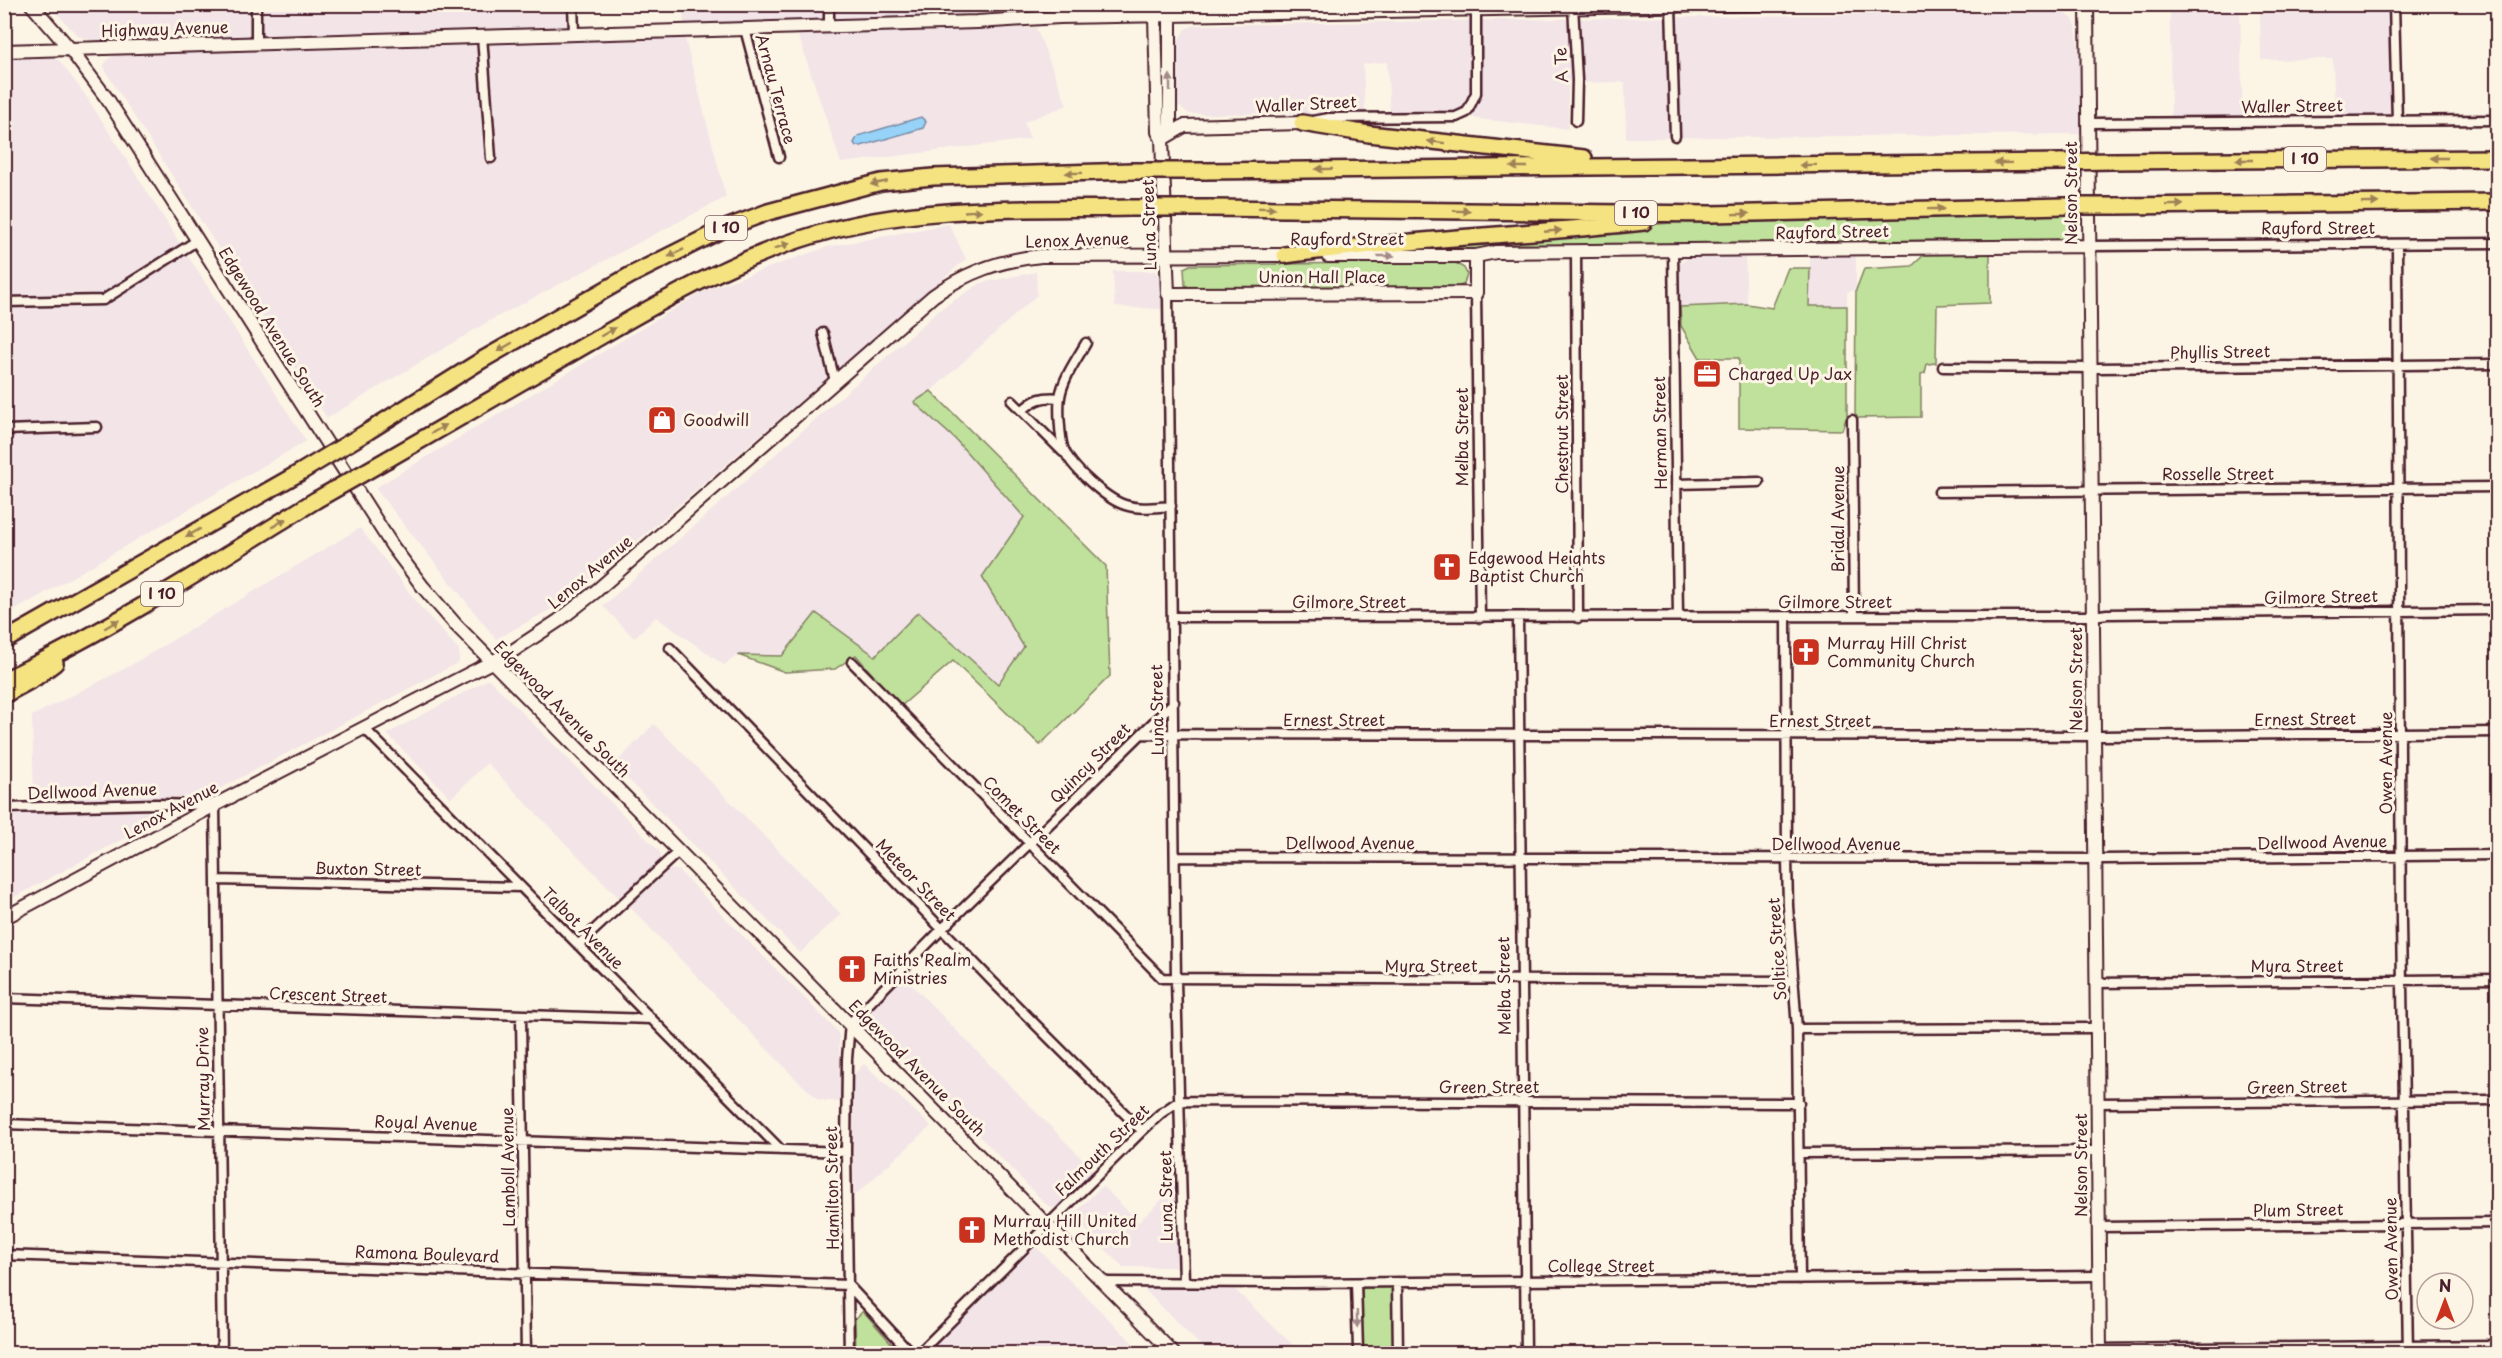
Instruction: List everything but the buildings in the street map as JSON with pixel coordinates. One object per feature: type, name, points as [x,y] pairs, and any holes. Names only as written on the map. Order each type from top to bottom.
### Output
[{"type":"highway","points":[[1302,123],[1369,134],[1580,158],[1745,165]]},
{"type":"highway","name":"I 10","points":[[4,641],[299,472],[482,360],[631,275],[723,229],[768,212],[881,182],[933,177],[1132,171],[2498,158]]},
{"type":"highway","name":"I 10","points":[[4,680],[85,639],[316,500],[695,282],[755,255],[815,234],[870,222],[974,210],[1130,208],[1711,214],[2064,206],[2498,202]]},
{"type":"highway","points":[[1286,255],[1342,248],[1551,232],[1711,214]]},
{"type":"highway","points":[[4,634],[33,625]]},
{"type":"highway","points":[[4,695],[35,678],[85,639]]},
{"type":"street","name":"Edgewood Avenue South","points":[[30,4],[70,49],[108,100],[393,547],[423,588],[492,662],[1174,1353]]},
{"type":"street","points":[[256,4],[256,42]]},
{"type":"street","points":[[573,4],[574,33]]},
{"type":"street","points":[[829,4],[829,26]]},
{"type":"street","points":[[1155,17],[1316,9],[1476,10],[1573,6],[1762,4]]},
{"type":"street","name":"Nelson Street","points":[[2087,4],[2100,1351]]},
{"type":"street","points":[[2394,4],[2397,121]]},
{"type":"street","name":"A Te","points":[[1573,6],[1577,80],[1576,121]]},
{"type":"street","points":[[1671,6],[1675,136]]},
{"type":"street","name":"Waller Street","points":[[1162,139],[1184,126],[1302,123],[1329,118],[1455,117],[1467,112],[1476,93],[1476,10]]},
{"type":"street","name":"Highway Avenue","points":[[4,51],[977,22],[1060,11],[1155,17]]},
{"type":"street","name":"Luna Street","points":[[1162,139],[1169,130],[1170,124],[1170,16]]},
{"type":"street","name":"Luna Street","points":[[1155,17],[1158,132],[1162,139],[1168,294],[1176,980],[1184,1282]]},
{"type":"street","name":"Arnau Terrace","points":[[745,29],[779,157]]},
{"type":"street","points":[[482,36],[490,158]]},
{"type":"street","name":"Waller Street","points":[[2087,123],[2498,120]]},
{"type":"street","points":[[4,302],[103,300],[198,240]]},
{"type":"street","name":"Rayford Street","points":[[1167,257],[1476,256],[1496,252],[2498,243]]},
{"type":"street","name":"Owen Avenue","points":[[2397,244],[2398,611],[2408,1350]]},
{"type":"street","name":"Herman Street","points":[[1673,250],[1678,616]]},
{"type":"street","name":"Chestnut Street","points":[[1576,251],[1578,618]]},
{"type":"street","name":"Lenox Avenue","points":[[4,918],[215,805],[511,652],[558,621],[595,592],[835,381],[952,282],[984,267],[1041,256],[1135,254],[1167,257]]},
{"type":"street","name":"Melba Street","points":[[1476,256],[1480,618]]},
{"type":"street","name":"Union Hall Place","points":[[1168,294],[1476,293]]},
{"type":"street","points":[[823,333],[835,381]]},
{"type":"street","points":[[1067,456],[1062,445],[1060,398],[1065,382],[1086,343]]},
{"type":"street","name":"Phyllis Street","points":[[1943,367],[2498,364]]},
{"type":"street","points":[[1022,411],[1037,399],[1048,396],[1060,398]]},
{"type":"street","points":[[1012,401],[1103,494],[1114,501],[1140,508],[1171,506]]},
{"type":"street","name":"Bridal Avenue","points":[[1852,420],[1854,616]]},
{"type":"street","points":[[4,430],[97,427]]},
{"type":"street","points":[[1676,484],[1759,482]]},
{"type":"street","name":"Rosselle Street","points":[[1938,492],[2498,487]]},
{"type":"street","name":"Gilmore Street","points":[[1173,617],[2092,616],[2498,610]]},
{"type":"street","name":"Soltice Street","points":[[1786,617],[1786,859],[1797,1029],[1800,1279]]},
{"type":"street","name":"Melba Street","points":[[1518,618],[1517,736],[1526,1353]]},
{"type":"street","name":"Meteor Street","points":[[670,648],[942,929],[1142,1131]]},
{"type":"street","name":"Comet Street","points":[[852,662],[1162,978],[1176,980]]},
{"type":"street","name":"Quincy Street","points":[[850,1023],[942,929],[1174,702]]},
{"type":"street","name":"Talbot Avenue","points":[[364,729],[780,1149]]},
{"type":"street","name":"Ernest Street","points":[[1142,734],[2093,736],[2498,732]]},
{"type":"street","name":"Dellwood Avenue","points":[[4,808],[155,804],[215,805]]},
{"type":"street","name":"Murray Drive","points":[[215,805],[222,1353]]},
{"type":"street","points":[[578,945],[679,851]]},
{"type":"street","name":"Dellwood Avenue","points":[[1175,857],[2094,859],[2498,855]]},
{"type":"street","name":"Buxton Street","points":[[216,880],[520,887]]},
{"type":"street","name":"Myra Street","points":[[2096,983],[2498,979]]},
{"type":"street","name":"Myra Street","points":[[1176,980],[1794,981]]},
{"type":"street","name":"Crescent Street","points":[[4,998],[651,1019]]},
{"type":"street","name":"Lamboll Avenue","points":[[521,1016],[526,1353]]},
{"type":"street","name":"Hamilton Street","points":[[849,1353],[846,1152],[847,1059],[850,1023]]},
{"type":"street","points":[[1797,1029],[2096,1028]]},
{"type":"street","name":"Green Street","points":[[2097,1103],[2498,1100]]},
{"type":"street","name":"Falmouth Street","points":[[1047,1224],[1160,1114],[1179,1101]]},
{"type":"street","name":"Green Street","points":[[1179,1101],[1799,1103]]},
{"type":"street","name":"Royal Avenue","points":[[4,1124],[846,1152]]},
{"type":"street","points":[[1800,1153],[2097,1151]]},
{"type":"street","name":"Plum Street","points":[[2098,1227],[2498,1223]]},
{"type":"street","points":[[918,1353],[1047,1224]]},
{"type":"street","name":"Ramona Boulevard","points":[[4,1255],[848,1285]]},
{"type":"street","name":"College Street","points":[[1103,1282],[1356,1283],[2098,1276]]},
{"type":"street","points":[[1397,1282],[1398,1353]]},
{"type":"street","points":[[1356,1283],[1358,1350],[1361,1353]]},
{"type":"street","points":[[848,1285],[912,1353]]},
{"type":"street","points":[[2100,1351],[2408,1350],[2498,1345]]},
{"type":"shaded area","points":[[568,4],[568,28],[95,41],[78,36],[49,5]]},
{"type":"shaded area","points":[[1208,4],[1011,8],[941,17],[684,25],[683,5]]},
{"type":"shaded area","points":[[2400,8],[2403,126],[2335,127],[2333,59],[2261,60],[2260,9]]},
{"type":"shaded area","points":[[2240,9],[2243,127],[2171,128],[2170,10]]},
{"type":"shaded area","points":[[2060,11],[2072,18],[2076,26],[2080,61],[2082,134],[1626,138],[1625,82],[1568,83],[1568,129],[1478,119],[1460,112],[1390,113],[1387,62],[1363,64],[1365,113],[1189,114],[1177,104],[1176,45],[1185,29],[1195,25]]},
{"type":"shaded area","points":[[1036,28],[1067,105],[1024,122],[1030,139],[841,163],[797,32]]},
{"type":"shaded area","points":[[684,35],[726,197],[491,320],[327,418],[106,72],[104,65],[109,58],[121,53]]},
{"type":"shaded area","points":[[50,57],[59,60],[86,96],[306,441],[5,616],[4,59]]},
{"type":"shaded area","points":[[949,224],[966,259],[568,600],[496,639],[375,488],[706,290],[827,247]]},
{"type":"shaded area","points":[[1810,254],[1856,255],[1856,290],[1847,292],[1847,306],[1809,306]]},
{"type":"shaded area","points":[[1745,256],[1747,304],[1680,307],[1680,263],[1690,257]]},
{"type":"shaded area","points":[[1113,271],[1155,271],[1161,280],[1163,309],[1115,307]]},
{"type":"shaded area","points":[[1036,272],[1037,295],[931,391],[915,402],[955,439],[1024,517],[982,577],[1025,648],[998,684],[918,612],[875,656],[816,613],[782,656],[738,655],[724,665],[656,617],[634,638],[603,606],[942,308],[981,283]]},
{"type":"shaded area","points":[[360,528],[419,605],[459,650],[459,662],[206,796],[34,803],[32,716],[126,668]]},
{"type":"shaded area","points":[[489,679],[660,852],[660,862],[621,900],[487,763],[451,798],[387,734]]},
{"type":"shaded area","points":[[654,724],[841,914],[800,953],[614,765]]},
{"type":"shaded area","points":[[150,808],[158,811],[162,818],[5,902],[4,812]]},
{"type":"shaded area","points":[[670,869],[678,870],[837,1031],[841,1102],[819,1100],[797,1080],[629,906]]},
{"type":"shaded area","points":[[903,976],[1094,1171],[1059,1205],[1054,1208],[1048,1206],[870,1025],[871,1010]]},
{"type":"shaded area","points":[[864,1064],[931,1126],[854,1196],[853,1075]]},
{"type":"shaded area","points":[[1179,1183],[1179,1267],[1123,1267],[1072,1216],[1102,1186],[1139,1222]]},
{"type":"shaded area","points":[[1036,1247],[1143,1353],[929,1353],[929,1351]]},
{"type":"shaded area","points":[[1232,1287],[1301,1353],[1208,1353],[1143,1288]]},
{"type":"green space","points":[[2075,211],[2076,240],[2073,241],[1937,240],[1396,251],[1417,246],[1724,218],[1923,218]]},
{"type":"green space","points":[[1990,253],[1990,303],[1937,305],[1936,363],[1927,364],[1925,373],[1921,374],[1921,417],[1855,418],[1856,290],[1864,269],[1912,266],[1925,254]]},
{"type":"green space","points":[[1454,262],[1464,268],[1467,274],[1464,284],[1458,287],[1191,288],[1185,285],[1184,268],[1190,265]]},
{"type":"green space","points":[[1788,268],[1810,268],[1809,306],[1847,306],[1847,416],[1842,430],[1739,428],[1739,358],[1700,358],[1681,326],[1680,307],[1747,304],[1772,308]]},
{"type":"green space","points":[[931,391],[1106,566],[1110,676],[1040,745],[953,661],[900,707],[856,655],[835,669],[785,672],[738,655],[782,656],[816,613],[875,656],[918,612],[998,684],[1024,647],[982,577],[1024,517],[955,439],[914,402]]},
{"type":"green space","points":[[1392,1287],[1393,1353],[1366,1353],[1362,1350],[1362,1288]]},
{"type":"green space","points":[[863,1311],[900,1353],[856,1353],[855,1319]]},
{"type":"water","points":[[921,117],[926,122],[923,128],[861,146],[856,146],[854,143],[858,136]]},
{"type":"place","name":"Charged Up Jax","points":[[1707,374]]},
{"type":"place","name":"Goodwill","points":[[662,420]]},
{"type":"place","name":"Edgewood Heights Baptist Church","points":[[1447,567]]},
{"type":"place","name":"Murray Hill Christ Community Church","points":[[1806,652]]},
{"type":"place","name":"Faiths Realm Ministries","points":[[852,969]]},
{"type":"place","name":"Murray Hill United Methodist Church","points":[[972,1230]]}]
